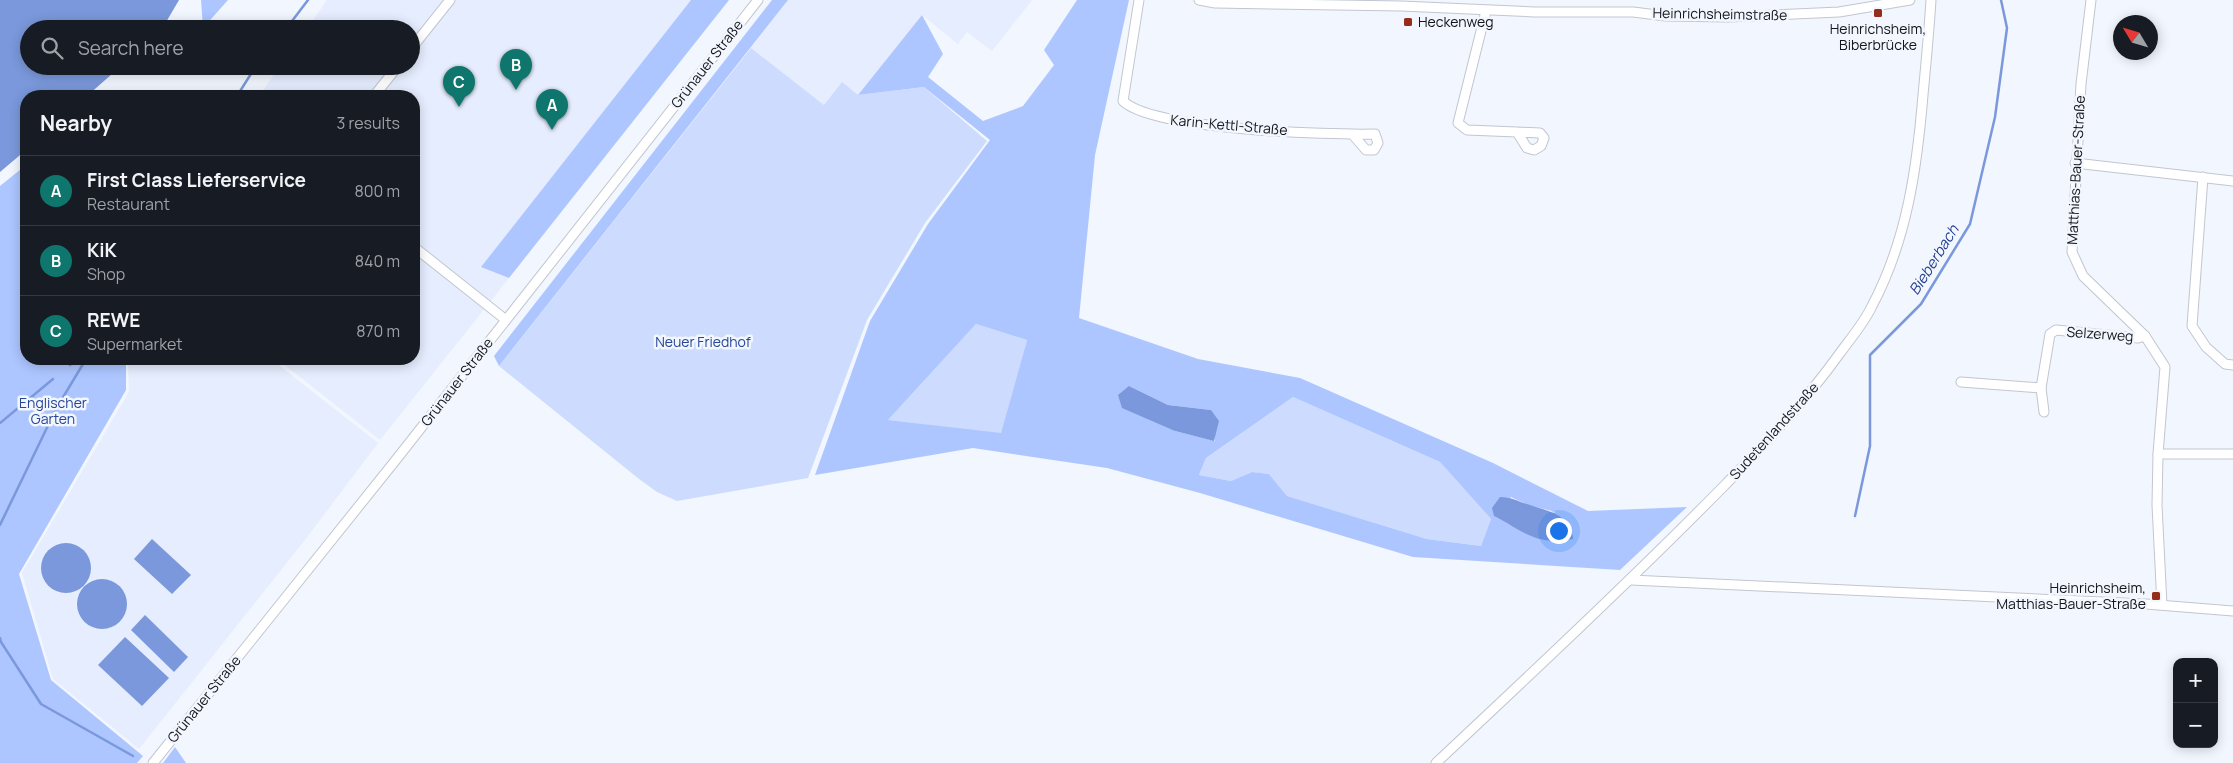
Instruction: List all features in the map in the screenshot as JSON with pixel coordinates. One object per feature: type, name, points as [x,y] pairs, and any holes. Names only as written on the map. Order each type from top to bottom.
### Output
[{"type":"street","points":[[420,38],[450,0]]},
{"type":"street","name":"Grünauer Straße","points":[[153,763],[758,0]]},
{"type":"street","name":"Karin-Kettl-Straße","points":[[1139,0],[1122,101],[1128,106],[1160,118],[1213,126],[1353,134]]},
{"type":"street","name":"Heinrichsheimstraße","points":[[1199,0],[1215,3],[1394,6],[1486,11],[1601,11],[1728,18],[1839,12],[1910,0]]},
{"type":"street","name":"Sudetenlandstraße","points":[[1436,763],[1631,580],[1764,445],[1802,401],[1853,336],[1872,306],[1905,223],[1918,153],[1931,0]]},
{"type":"street","name":"Matthias-Bauer-Straße","points":[[2091,0],[2081,84],[2075,163],[2072,252],[2074,260],[2083,276],[2146,336],[2165,367],[2158,454],[2157,504],[2162,605]]},
{"type":"street","points":[[1486,11],[1458,123],[1467,130],[1517,132]]},
{"type":"street","points":[[379,90],[391,75]]},
{"type":"street","points":[[2075,163],[2139,172],[2233,181]]},
{"type":"street","points":[[2203,177],[2192,326],[2206,347],[2225,364],[2233,365]]},
{"type":"street","points":[[420,251],[506,320]]},
{"type":"street","name":"Selzerweg","points":[[2044,412],[2040,388],[2050,334],[2056,330],[2138,338],[2146,336]]},
{"type":"street","points":[[1962,382],[2040,388]]},
{"type":"street","points":[[2158,454],[2233,454]]},
{"type":"street","points":[[1631,580],[2085,603],[2162,605],[2233,611]]},
{"type":"shaded area","points":[[0,0],[179,0],[167,20],[20,20],[20,75],[111,75],[94,90],[20,90],[20,155],[0,172]]},
{"type":"shaded area","points":[[327,0],[691,0],[481,267],[509,278],[380,440],[285,365],[420,365],[420,90],[263,90],[274,75],[420,75],[420,20],[313,20]]},
{"type":"shaded area","points":[[788,0],[1032,0],[992,51],[967,32],[958,44],[922,15],[858,95],[824,105],[751,48]]},
{"type":"shaded area","points":[[128,365],[279,365],[378,443],[308,536],[139,749],[53,679],[22,573],[129,392]]},
{"type":"shaded area","points":[[1129,386],[1168,405],[1211,410],[1219,421],[1214,441],[1175,431],[1122,408],[1118,395]]},
{"type":"shaded area","points":[[1500,497],[1512,499],[1558,515],[1568,524],[1572,531],[1573,539],[1549,541],[1540,539],[1494,516],[1492,508]]},
{"type":"shaded area","points":[[152,539],[191,575],[172,594],[134,559]]},
{"type":"shaded area","points":[[66,543],[75,545],[86,554],[91,568],[89,577],[80,588],[66,593],[57,591],[46,582],[41,568],[43,559],[52,548]]},
{"type":"shaded area","points":[[102,579],[112,581],[120,586],[125,594],[127,604],[125,614],[120,622],[112,627],[102,629],[92,627],[84,622],[79,614],[77,604],[79,594],[84,586],[92,581]]},
{"type":"shaded area","points":[[145,615],[188,657],[174,672],[131,630]]},
{"type":"shaded area","points":[[125,637],[169,678],[142,706],[98,665]]},
{"type":"green space","points":[[201,0],[228,0],[210,20],[202,20]]},
{"type":"green space","points":[[691,0],[729,0],[509,278],[481,267]]},
{"type":"green space","points":[[772,0],[788,0],[499,366],[494,356]]},
{"type":"green space","points":[[1077,0],[1129,0],[1095,155],[1079,318],[1198,359],[1300,378],[1493,463],[1588,511],[1687,507],[1620,570],[1413,557],[1200,493],[1107,468],[973,448],[815,475],[870,321],[928,224],[990,140],[924,87],[858,95],[922,15],[943,54],[928,77],[983,121],[1023,106],[1054,65],[1044,50]],"holes":[[[976,324],[1027,340],[1001,433],[888,420]],[[1129,386],[1168,405],[1211,410],[1215,441],[1175,431]],[[1293,397],[1440,462],[1491,519],[1481,546],[1427,539],[1287,496],[1269,474],[1252,472],[1231,481],[1199,475],[1206,458]],[[1511,497],[1528,505],[1556,512],[1515,527],[1494,516]]]},
{"type":"green space","name":"Neuer Friedhof","points":[[751,48],[824,105],[842,82],[858,95],[924,87],[987,141],[925,223],[867,320],[808,478],[677,501],[657,492],[639,479],[499,366]]},
{"type":"green space","name":"Englischer Garten","points":[[20,170],[20,365],[126,365],[126,390],[19,574],[51,680],[143,756],[137,763],[0,763],[0,186]]},
{"type":"green space","points":[[976,324],[1027,340],[1001,434],[888,420]]},
{"type":"green space","points":[[1293,397],[1440,462],[1491,519],[1481,546],[1427,539],[1287,496],[1269,474],[1252,472],[1231,481],[1199,475],[1206,458]]},
{"type":"green space","points":[[175,747],[186,763],[163,763]]},
{"type":"waterway","points":[[293,20],[308,0]]},
{"type":"waterway","name":"Bieberbach","points":[[1855,516],[1870,446],[1870,355],[1921,304],[1970,224],[1995,117],[2007,28],[2001,0]]},
{"type":"waterway","points":[[241,90],[250,75]]},
{"type":"waterway","points":[[0,525],[56,409],[82,365]]},
{"type":"waterway","points":[[0,423],[53,379]]},
{"type":"waterway","points":[[0,638],[41,704],[133,756]]},
{"type":"place","name":"Heinrichsheim, Biberbrücke","points":[[1878,13]]},
{"type":"place","name":"Heckenweg","points":[[1408,22]]},
{"type":"place","name":"KiK","points":[[516,90]]},
{"type":"place","name":"REWE","points":[[459,107]]},
{"type":"place","name":"First Class Lieferservice","points":[[552,130]]},
{"type":"place","name":"Heinrichsheim, Matthias-Bauer-Straße","points":[[2156,596]]}]
